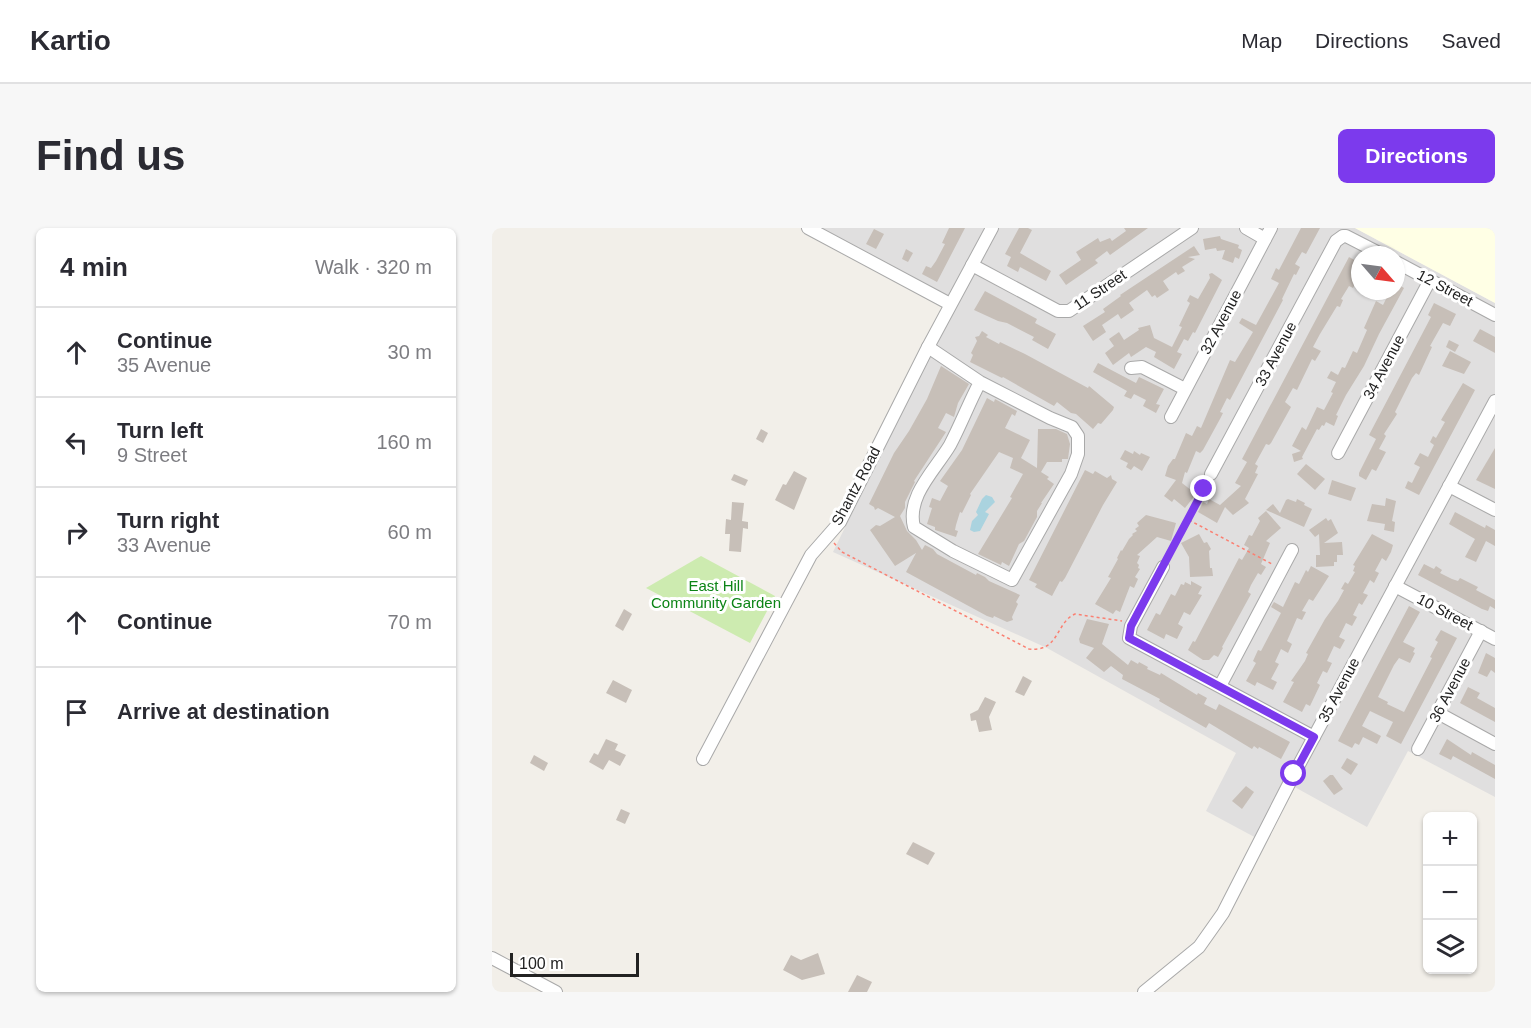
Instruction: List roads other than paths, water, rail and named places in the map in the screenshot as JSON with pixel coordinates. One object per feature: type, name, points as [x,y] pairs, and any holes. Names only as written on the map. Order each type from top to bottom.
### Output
[{"type":"street","points":[[808,228],[950,304]]},
{"type":"street","points":[[832,241],[838,228]]},
{"type":"street","name":"Shantz Road","points":[[703,759],[811,555],[840,522],[927,347],[992,228]]},
{"type":"street","name":"11 Street","points":[[972,265],[1058,311],[1069,311],[1192,228]]},
{"type":"street","points":[[1246,228],[1268,233]]},
{"type":"street","name":"32 Avenue","points":[[1171,417],[1268,233]]},
{"type":"street","name":"33 Avenue","points":[[1211,474],[1336,241],[1343,236],[1350,237],[1366,246]]},
{"type":"street","name":"12 Street","points":[[1405,267],[1495,315]]},
{"type":"street","name":"34 Avenue","points":[[1338,453],[1430,280]]},
{"type":"street","points":[[927,347],[980,382],[1076,431],[1079,443],[1078,454],[1071,474],[1012,580],[941,544],[914,527],[912,521],[914,507],[925,481],[948,448],[980,382]]},
{"type":"street","points":[[1131,368],[1142,367],[1185,389]]},
{"type":"street","name":"35 Avenue","points":[[1144,992],[1191,954],[1214,927],[1495,401]]},
{"type":"street","points":[[1449,486],[1495,510]]},
{"type":"street","points":[[1220,686],[1292,550]]},
{"type":"street","points":[[1164,567],[1130,632],[1220,686],[1314,737]]},
{"type":"street","name":"10 Street","points":[[1395,586],[1495,639]]},
{"type":"street","name":"36 Avenue","points":[[1418,749],[1481,631]]},
{"type":"street","points":[[1438,713],[1495,744]]},
{"type":"street","points":[[492,958],[556,992]]},
{"type":"water","points":[[986,495],[992,497],[995,502],[985,512],[989,514],[980,531],[974,532],[970,530],[972,521],[978,515],[976,512]]},
{"type":"park label","name":"East Hill Community Garden","points":[[716,594]]}]
